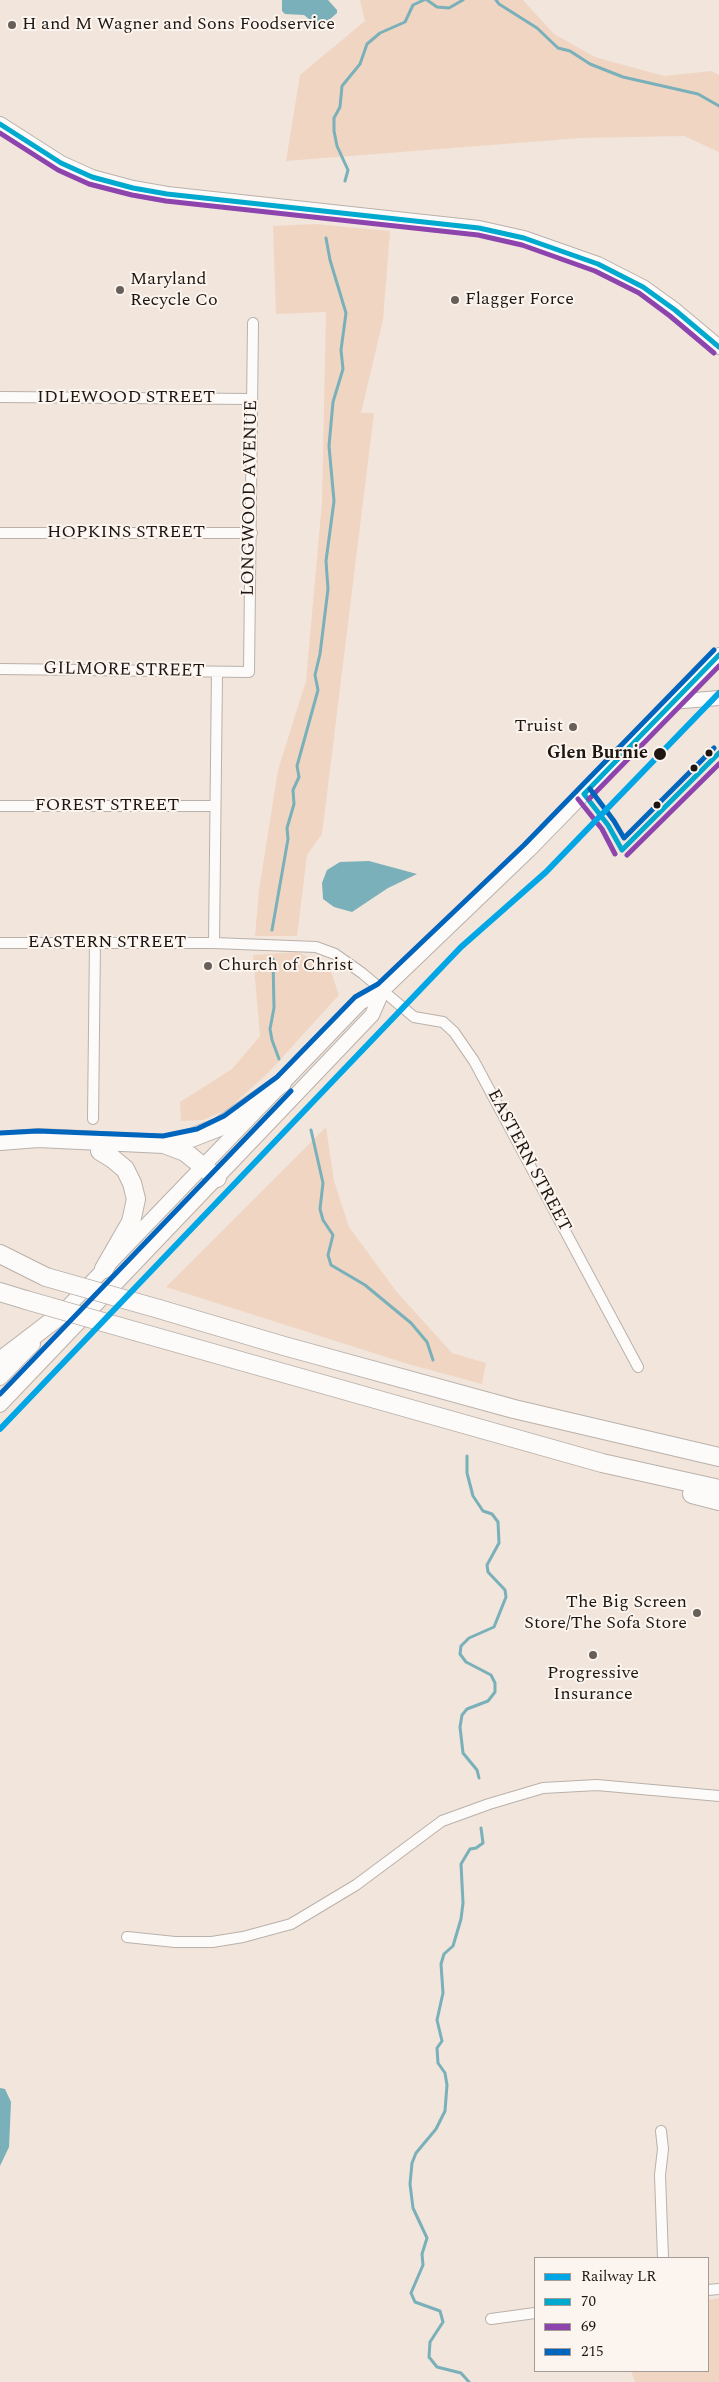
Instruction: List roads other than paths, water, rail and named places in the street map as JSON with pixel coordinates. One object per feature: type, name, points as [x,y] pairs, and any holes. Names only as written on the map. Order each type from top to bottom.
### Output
[{"type":"highway","points":[[0,1141],[38,1138],[164,1144],[191,1138],[218,1127],[282,1083]]},
{"type":"highway","points":[[164,1144],[185,1152],[200,1170],[214,1182]]},
{"type":"highway","points":[[0,1152],[30,1149],[160,1154],[200,1170]]},
{"type":"highway","points":[[100,1151],[113,1159],[124,1170],[132,1183],[136,1199],[131,1222],[104,1269]]},
{"type":"highway","points":[[0,1254],[46,1278]]},
{"type":"highway","points":[[0,1264],[284,1346],[514,1409],[719,1457]]},
{"type":"highway","points":[[0,1292],[602,1463],[701,1497],[719,1501]]},
{"type":"highway","points":[[0,1361],[59,1316]]},
{"type":"highway","points":[[602,1463],[719,1489]]},
{"type":"main road","points":[[0,124],[61,163],[92,177],[133,188],[168,194],[479,228],[524,238],[598,264],[643,287],[675,310],[719,347]]},
{"type":"main road","points":[[0,1378],[360,1003],[383,990],[529,850],[719,655]]},
{"type":"main road","points":[[672,702],[719,698]]},
{"type":"main road","points":[[0,1405],[372,1015],[383,990]]},
{"type":"street","name":"LONGWOOD AVENUE","points":[[249,672],[253,323]]},
{"type":"street","name":"IDLEWOOD STREET","points":[[0,397],[252,399]]},
{"type":"street","name":"HOPKINS STREET","points":[[0,533],[252,533]]},
{"type":"street","name":"GILMORE STREET","points":[[0,670],[249,672]]},
{"type":"street","points":[[214,943],[217,672]]},
{"type":"street","name":"FOREST STREET","points":[[0,806],[215,806]]},
{"type":"street","points":[[93,1119],[95,942]]},
{"type":"street","name":"EASTERN STREET","points":[[0,943],[214,943],[316,946],[335,954],[383,990],[414,1017],[438,1020],[448,1026],[467,1049],[638,1367]]},
{"type":"street","points":[[127,1937],[175,1942],[212,1942],[243,1937],[291,1924],[356,1885],[442,1822],[489,1804],[543,1788],[596,1785],[719,1796]]},
{"type":"street","points":[[660,2131],[663,2149],[660,2175],[663,2257]]},
{"type":"street","points":[[492,2319],[534,2313]]},
{"type":"water","points":[[282,0],[328,0],[337,10],[337,13],[320,28],[304,15],[285,14],[282,11]]},
{"type":"water","points":[[369,861],[417,874],[388,888],[352,912],[334,907],[323,899],[322,883],[327,870],[340,862]]},
{"type":"water","points":[[0,2088],[5,2089],[11,2102],[9,2147],[0,2166]]},
{"type":"waterway","points":[[345,181],[348,170],[337,146],[334,131],[334,118],[340,107],[342,86],[360,64],[367,44],[380,33],[405,22],[413,5],[424,0]]},
{"type":"waterway","points":[[427,0],[437,7],[449,8],[463,0]]},
{"type":"waterway","points":[[496,0],[499,4],[537,28],[558,48],[570,51],[590,64],[623,77],[698,94],[719,106]]},
{"type":"waterway","points":[[272,930],[288,839],[287,828],[294,804],[293,790],[299,777],[297,766],[318,690],[315,675],[320,654],[328,589],[326,561],[334,501],[329,446],[333,402],[343,369],[341,350],[346,313],[330,260],[326,238]]},
{"type":"waterway","points":[[273,959],[274,1008],[270,1029],[279,1059]]},
{"type":"waterway","points":[[311,1130],[323,1183],[320,1209],[323,1220],[333,1235],[328,1255],[331,1265],[365,1285],[411,1323],[427,1342],[433,1360]]},
{"type":"waterway","points":[[467,1456],[467,1473],[473,1496],[483,1511],[492,1514],[498,1522],[499,1543],[487,1565],[488,1572],[505,1590],[506,1597],[494,1627],[469,1638],[461,1646],[460,1654],[466,1662],[491,1675],[495,1683],[495,1692],[488,1701],[467,1709],[462,1715],[460,1727],[463,1753],[477,1770],[479,1778]]},
{"type":"waterway","points":[[469,2382],[461,2373],[437,2367],[429,2357],[430,2342],[443,2322],[440,2311],[415,2302],[411,2293],[423,2265],[422,2254],[427,2238],[413,2208],[410,2184],[412,2163],[416,2153],[436,2129],[445,2111],[447,2085],[445,2073],[438,2063],[437,2048],[442,2041],[437,2020],[443,1993],[441,1964],[444,1954],[453,1946],[461,1919],[463,1903],[461,1864],[470,1849],[476,1848],[483,1843],[481,1828]]},
{"type":"rail line","name":"LR","points":[[0,1429],[461,947],[546,872],[719,693]]},
{"type":"place","name":"H and M Wagner and Sons Foodservice","points":[[12,25]]},
{"type":"place","name":"Maryland Recycle Co","points":[[120,290]]},
{"type":"place","name":"Flagger Force","points":[[455,300]]},
{"type":"place","name":"Truist","points":[[573,727]]},
{"type":"place","name":"Glen Burnie","points":[[660,754]]},
{"type":"place","name":"Church of Christ","points":[[208,966]]},
{"type":"place","name":"The Big Screen Store/The Sofa Store","points":[[697,1613]]},
{"type":"place","name":"Progressive Insurance","points":[[593,1655]]}]
